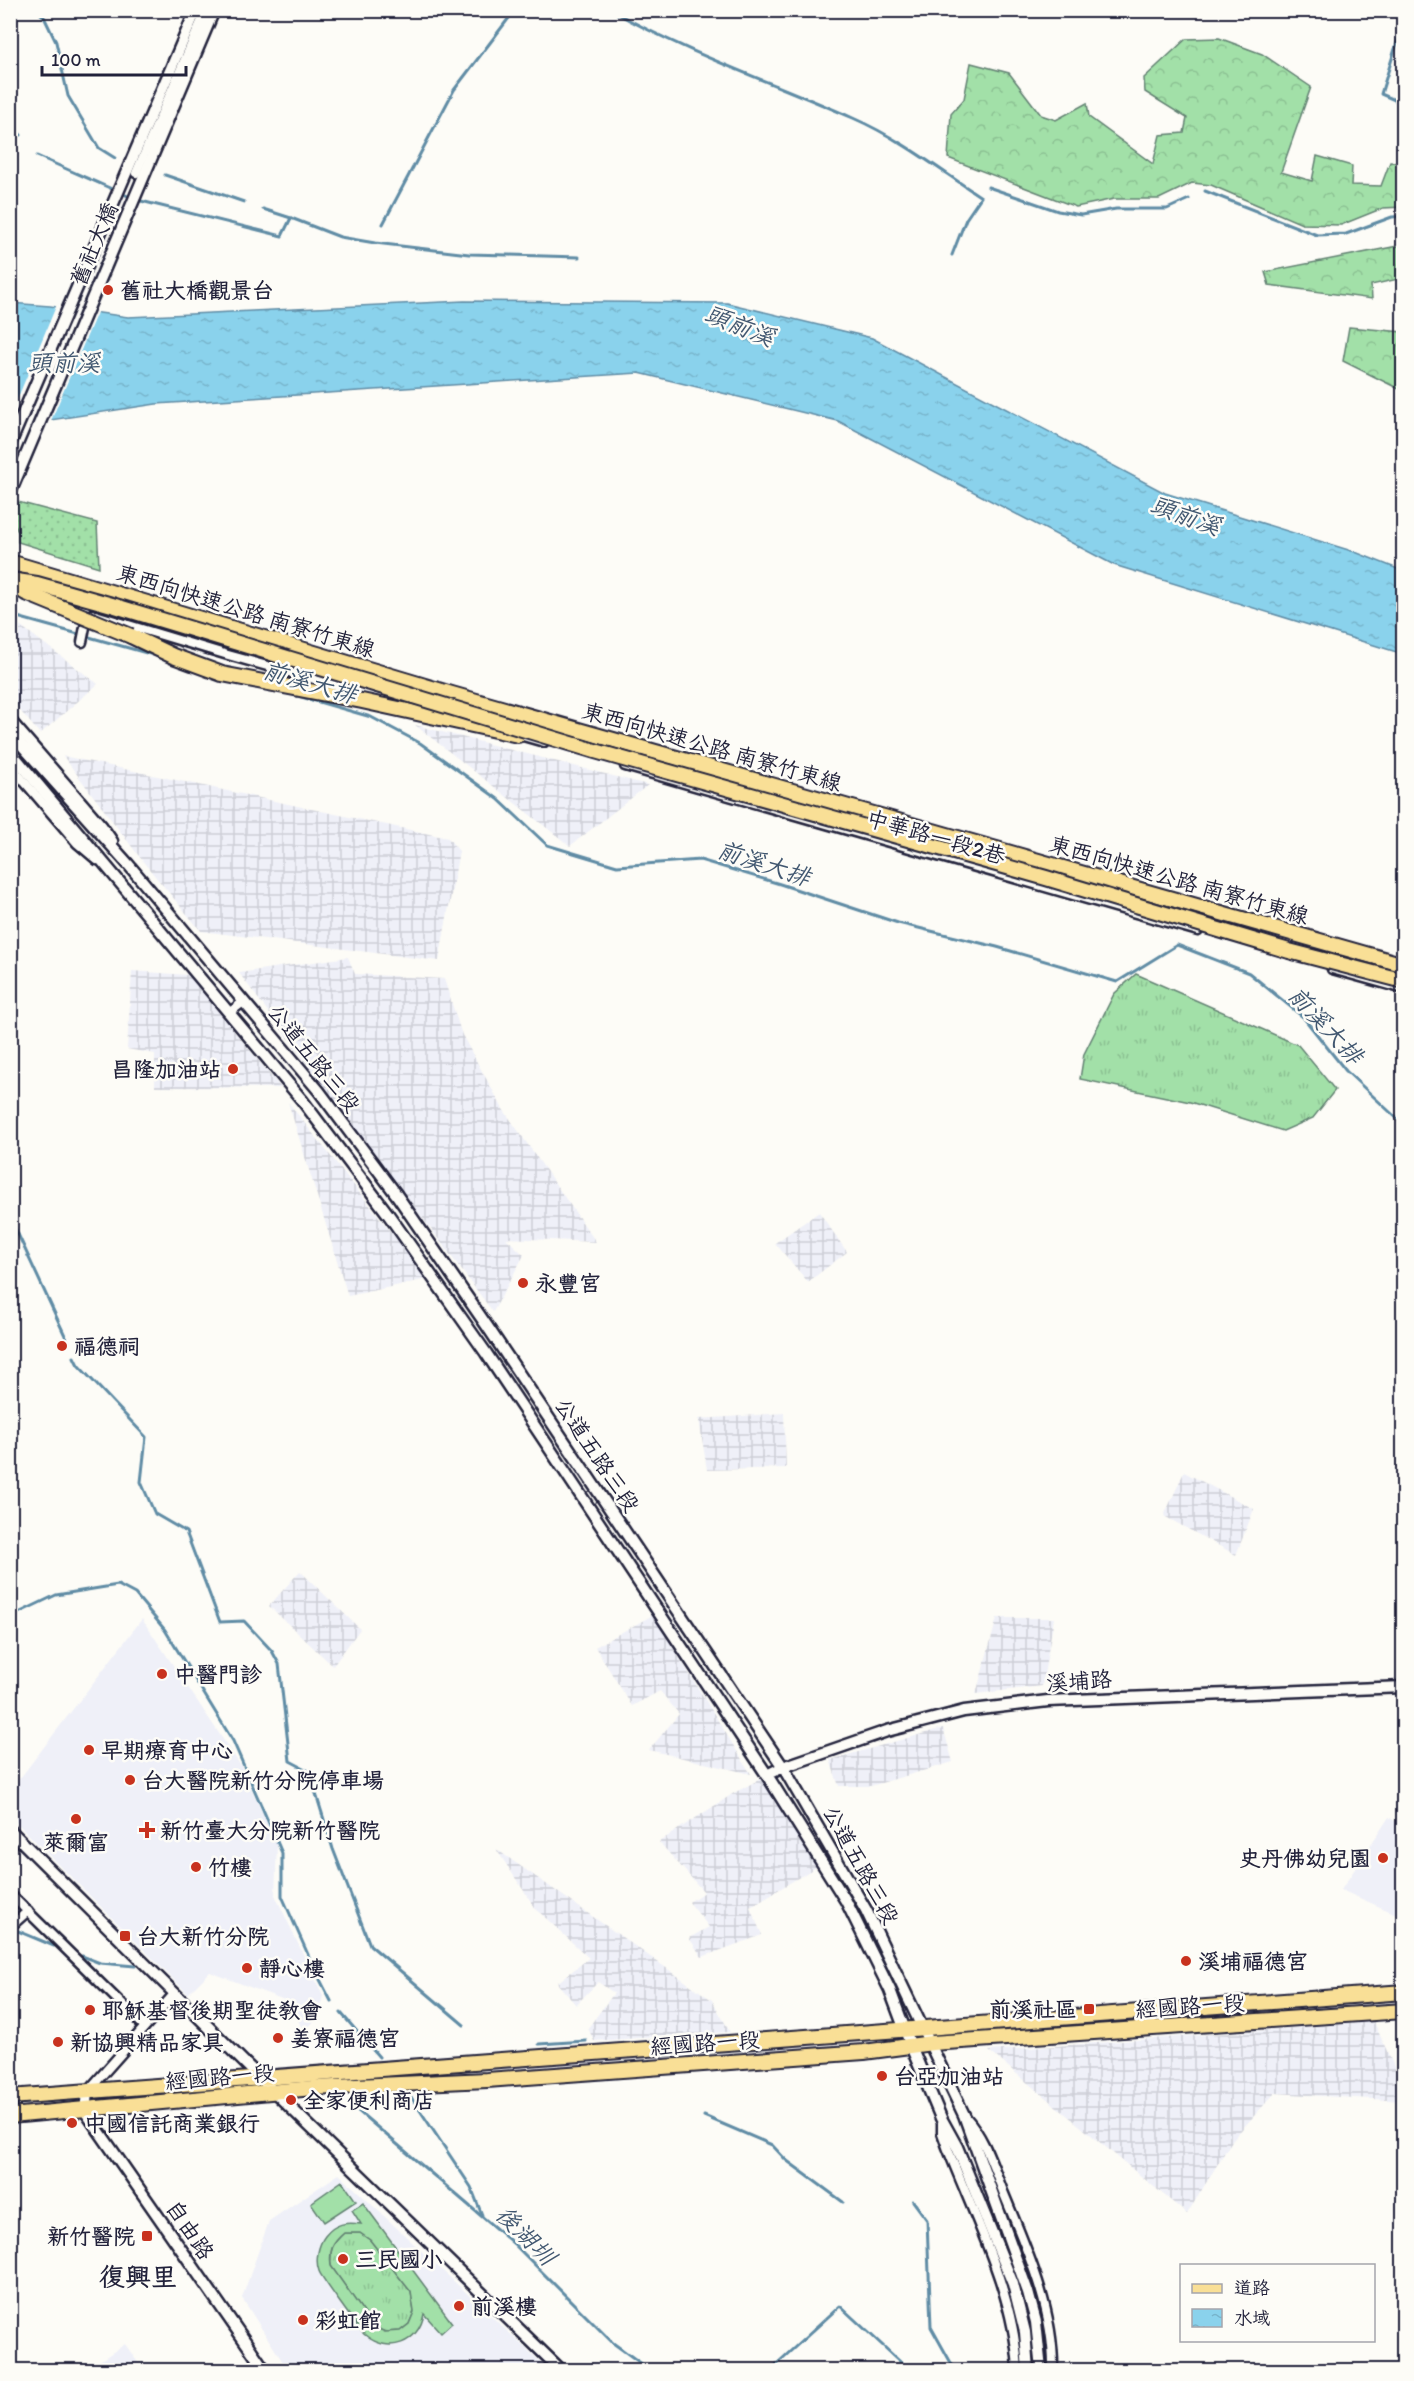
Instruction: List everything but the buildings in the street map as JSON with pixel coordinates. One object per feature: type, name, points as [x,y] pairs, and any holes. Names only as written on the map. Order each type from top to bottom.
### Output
[{"type":"main road","name":"東西向快速公路 南寮竹東線","points":[[10,562],[452,694],[1404,965]]},
{"type":"main road","name":"東西向快速公路 南寮竹東線","points":[[10,582],[37,584],[102,602],[606,755],[1046,878],[1289,951],[1404,981]]},
{"type":"main road","points":[[10,582],[26,593],[173,656],[222,674],[362,700],[518,735]]},
{"type":"main road","name":"經國路一段","points":[[10,2097],[1404,1992]]},
{"type":"main road","name":"經國路一段","points":[[10,2116],[85,2111],[313,2088],[499,2080],[864,2052],[932,2043],[1404,2011]]},
{"type":"street","name":"舊社大橋","points":[[10,444],[196,10]]},
{"type":"street","points":[[136,173],[206,10]]},
{"type":"street","name":"舊社大橋","points":[[10,493],[214,10]]},
{"type":"street","name":"中華路一段2巷","points":[[10,591],[339,686],[370,681],[548,734],[562,747]]},
{"type":"street","name":"中華路一段2巷","points":[[59,604],[86,622],[117,621]]},
{"type":"street","points":[[82,642],[86,622]]},
{"type":"street","name":"公道五路三段","points":[[10,719],[102,825],[128,864]]},
{"type":"street","points":[[505,721],[518,735]]},
{"type":"street","name":"公道五路三段","points":[[10,732],[128,864],[319,1090],[396,1194],[493,1334],[783,1767],[866,1910],[932,2043],[964,2115],[1028,2292],[1036,2322],[1041,2370]]},
{"type":"street","name":"中華路一段2巷","points":[[518,735],[1404,989]]},
{"type":"street","name":"公道五路三段","points":[[10,752],[302,1100],[395,1223],[493,1363],[768,1775],[846,1902],[881,1972],[910,2046],[941,2118],[957,2147],[1013,2284],[1025,2332],[1028,2370]]},
{"type":"street","name":"公道五路三段","points":[[10,765],[77,843],[111,872]]},
{"type":"street","points":[[229,1013],[243,1002]]},
{"type":"street","name":"溪埔路","points":[[768,1775],[783,1767],[887,1731],[964,1712],[1079,1700],[1404,1687]]},
{"type":"street","points":[[10,1830],[259,2077],[561,2370]]},
{"type":"street","points":[[10,1894],[144,2026]]},
{"type":"street","points":[[10,1927],[28,1911]]},
{"type":"street","points":[[85,2111],[87,2093],[175,1993]]},
{"type":"street","name":"自由路","points":[[85,2111],[265,2370]]},
{"type":"street","name":"公道五路三段","points":[[964,2115],[982,2137],[1034,2268],[1050,2329],[1053,2370]]},
{"type":"street","name":"公道五路三段","points":[[941,2118],[942,2133],[947,2147],[1005,2296],[1015,2334],[1018,2370]]},
{"type":"shaded area","points":[[10,622],[18,624],[98,684],[40,734],[11,700]]},
{"type":"shaded area","points":[[415,725],[648,785],[570,846]]},
{"type":"shaded area","points":[[63,756],[448,838],[459,851],[439,961],[201,931],[145,864]]},
{"type":"shaded area","points":[[348,957],[355,974],[444,979],[462,1035],[503,1109],[596,1242],[506,1238],[524,1255],[493,1312],[239,973]]},
{"type":"shaded area","points":[[132,971],[188,975],[281,1088],[155,1087],[155,1054],[127,1049]]},
{"type":"shaded area","points":[[288,1102],[428,1279],[348,1296]]},
{"type":"shaded area","points":[[819,1212],[847,1252],[808,1282],[775,1243]]},
{"type":"shaded area","points":[[784,1413],[786,1468],[707,1470],[699,1419]]},
{"type":"shaded area","points":[[1184,1472],[1254,1509],[1236,1555],[1164,1516]]},
{"type":"shaded area","points":[[300,1571],[360,1629],[333,1666],[269,1606]]},
{"type":"shaded area","points":[[653,1615],[751,1774],[649,1750],[679,1714],[660,1691],[632,1706],[595,1647]]},
{"type":"shaded area","points":[[997,1618],[1054,1618],[1042,1686],[976,1694]]},
{"type":"shaded area","name":"新竹臺大分院新竹醫院","points":[[142,1619],[241,1766],[277,1844],[275,1895],[323,1996],[317,2019],[303,2031],[290,2002],[210,1972],[188,1994],[11,1817],[11,1790]]},
{"type":"shaded area","points":[[943,1728],[953,1762],[871,1786],[839,1786],[830,1760]]},
{"type":"shaded area","points":[[762,1778],[816,1867],[750,1907],[762,1935],[702,1957],[689,1938],[709,1927],[689,1902],[704,1892],[659,1842],[734,1793]]},
{"type":"shaded area","name":"史丹佛幼兒園","points":[[1389,1817],[1403,1827],[1403,1917],[1341,1890]]},
{"type":"shaded area","points":[[496,1849],[712,2000],[730,2032],[594,2041],[588,2028],[614,1993],[598,1982],[576,2005],[557,1983],[589,1958],[536,1909]]},
{"type":"shaded area","points":[[1374,2022],[1403,2087],[1403,2101],[1275,2093],[1233,2139],[1187,2214],[989,2051]]},
{"type":"shaded area","name":"三民國小","points":[[339,2174],[549,2370],[288,2370],[242,2298],[269,2221]]},
{"type":"shaded area","points":[[125,2344],[143,2370],[86,2370]]},
{"type":"green space","points":[[1219,38],[1262,54],[1311,87],[1281,172],[1312,181],[1317,156],[1352,166],[1351,185],[1381,186],[1390,162],[1403,163],[1403,207],[1383,208],[1341,225],[1302,224],[1211,185],[1192,183],[1159,199],[1114,199],[1076,207],[948,158],[951,114],[964,99],[971,63],[1009,73],[1041,115],[1056,120],[1087,103],[1089,117],[1153,164],[1160,135],[1184,133],[1187,118],[1145,92],[1144,78],[1186,39]]},
{"type":"green space","points":[[1403,245],[1403,278],[1371,285],[1372,299],[1269,285],[1265,272]]},
{"type":"green space","points":[[1349,327],[1403,332],[1403,391],[1343,361]]},
{"type":"green space","points":[[18,502],[97,523],[99,567],[18,542],[18,532],[13,521]]},
{"type":"green space","points":[[1136,974],[1298,1045],[1335,1090],[1313,1118],[1283,1131],[1190,1102],[1080,1079],[1084,1054],[1114,994]]},
{"type":"green space","points":[[342,2181],[356,2201],[324,2222],[311,2203]]},
{"type":"green space","points":[[363,2203],[452,2323],[441,2333],[424,2314],[421,2324],[409,2339],[393,2345],[384,2344],[365,2335],[341,2304],[319,2271],[317,2258],[323,2240],[333,2228],[346,2223],[361,2224],[352,2210]],"holes":[[[344,2233],[360,2233],[370,2240],[411,2292],[414,2312],[409,2324],[400,2331],[385,2332],[374,2327],[331,2266],[331,2251],[337,2240]]]},
{"type":"green space","points":[[344,2233],[360,2233],[370,2240],[411,2292],[414,2312],[409,2324],[400,2331],[385,2332],[374,2327],[331,2266],[333,2247]]},
{"type":"water","name":"頭前溪","points":[[464,301],[727,303],[872,338],[1165,493],[1355,552],[1403,571],[1403,654],[1114,565],[838,421],[639,373],[156,404],[11,426],[10,303],[128,317]]},
{"type":"pier","points":[[57,304],[98,310],[50,423],[10,429],[11,414]]},
{"type":"waterway","points":[[37,10],[44,17],[56,42],[68,96],[99,148],[115,158]]},
{"type":"waterway","points":[[383,224],[454,90],[515,10]]},
{"type":"waterway","points":[[611,10],[700,54],[870,126],[919,155],[981,197],[966,219],[952,255]]},
{"type":"waterway","points":[[1399,10],[1404,12]]},
{"type":"waterway","points":[[1404,20],[1381,94],[1404,104]]},
{"type":"waterway","points":[[10,125],[21,135]]},
{"type":"waterway","points":[[37,156],[137,200],[282,236],[291,218],[340,237],[375,243],[469,254],[579,257]]},
{"type":"waterway","points":[[165,175],[244,202]]},
{"type":"waterway","points":[[988,187],[1058,211],[1081,215],[1116,209],[1167,209],[1189,199]]},
{"type":"waterway","points":[[1205,191],[1317,235],[1346,234],[1392,217],[1404,216]]},
{"type":"waterway","points":[[263,209],[291,218]]},
{"type":"waterway","name":"前溪大排","points":[[10,615],[161,657]]},
{"type":"waterway","name":"前溪大排","points":[[291,694],[371,717],[420,743],[498,799],[547,845],[617,866],[700,860],[898,923],[997,947],[1117,982],[1177,945],[1249,973],[1303,1017],[1346,1071],[1404,1125]]},
{"type":"waterway","points":[[10,1217],[68,1342]]},
{"type":"waterway","points":[[74,1357],[78,1365],[146,1437],[141,1482],[155,1514],[186,1532],[220,1622],[244,1621],[272,1651],[279,1664],[290,1761],[309,1771],[333,1849],[370,1945],[464,2025]]},
{"type":"waterway","name":"後湖圳","points":[[10,1617],[56,1595],[118,1585],[135,1594],[165,1630],[233,1741],[282,1853],[282,1896],[331,2001]]},
{"type":"waterway","points":[[18,1931],[54,1946]]},
{"type":"waterway","points":[[82,1956],[100,1963],[135,1966]]},
{"type":"waterway","name":"後湖圳","points":[[341,2013],[379,2057]]},
{"type":"waterway","points":[[539,2044],[586,2041]]},
{"type":"waterway","name":"後湖圳","points":[[411,2097],[471,2187],[482,2215]]},
{"type":"waterway","name":"後湖圳","points":[[350,2104],[514,2244],[613,2343],[650,2370]]},
{"type":"waterway","points":[[704,2116],[772,2145],[786,2160],[843,2202]]},
{"type":"waterway","points":[[913,2201],[927,2220],[931,2327],[955,2370]]},
{"type":"waterway","points":[[770,2370],[840,2306],[909,2370]]},
{"type":"place","name":"舊社大橋觀景台","points":[[108,290]]},
{"type":"place","name":"昌隆加油站","points":[[233,1069]]},
{"type":"place","name":"永豐宮","points":[[523,1283]]},
{"type":"place","name":"福德祠","points":[[62,1346]]},
{"type":"place","name":"中醫門診","points":[[162,1674]]},
{"type":"place","name":"早期療育中心","points":[[89,1750]]},
{"type":"place","name":"台大醫院新竹分院停車場","points":[[130,1780]]},
{"type":"place","name":"萊爾富","points":[[76,1819]]},
{"type":"place","name":"新竹臺大分院新竹醫院","points":[[147,1830]]},
{"type":"place","name":"史丹佛幼兒園","points":[[1383,1858]]},
{"type":"place","name":"竹樓","points":[[196,1867]]},
{"type":"place","name":"台大新竹分院","points":[[125,1936]]},
{"type":"place","name":"溪埔福德宮","points":[[1186,1961]]},
{"type":"place","name":"靜心樓","points":[[247,1968]]},
{"type":"place","name":"前溪社區","points":[[1089,2009]]},
{"type":"place","name":"耶穌基督後期聖徒教會","points":[[90,2010]]},
{"type":"place","name":"姜寮福德宮","points":[[278,2038]]},
{"type":"place","name":"新協興精品家具","points":[[58,2042]]},
{"type":"place","name":"台亞加油站","points":[[882,2076]]},
{"type":"place","name":"全家便利商店","points":[[291,2100]]},
{"type":"place","name":"中國信託商業銀行","points":[[72,2123]]},
{"type":"place","name":"新竹醫院","points":[[147,2236]]},
{"type":"place","name":"三民國小","points":[[343,2259]]},
{"type":"place","name":"前溪樓","points":[[459,2306]]},
{"type":"place","name":"彩虹館","points":[[303,2320]]},
{"type":"district","name":"復興里","points":[[138,2277]]}]
